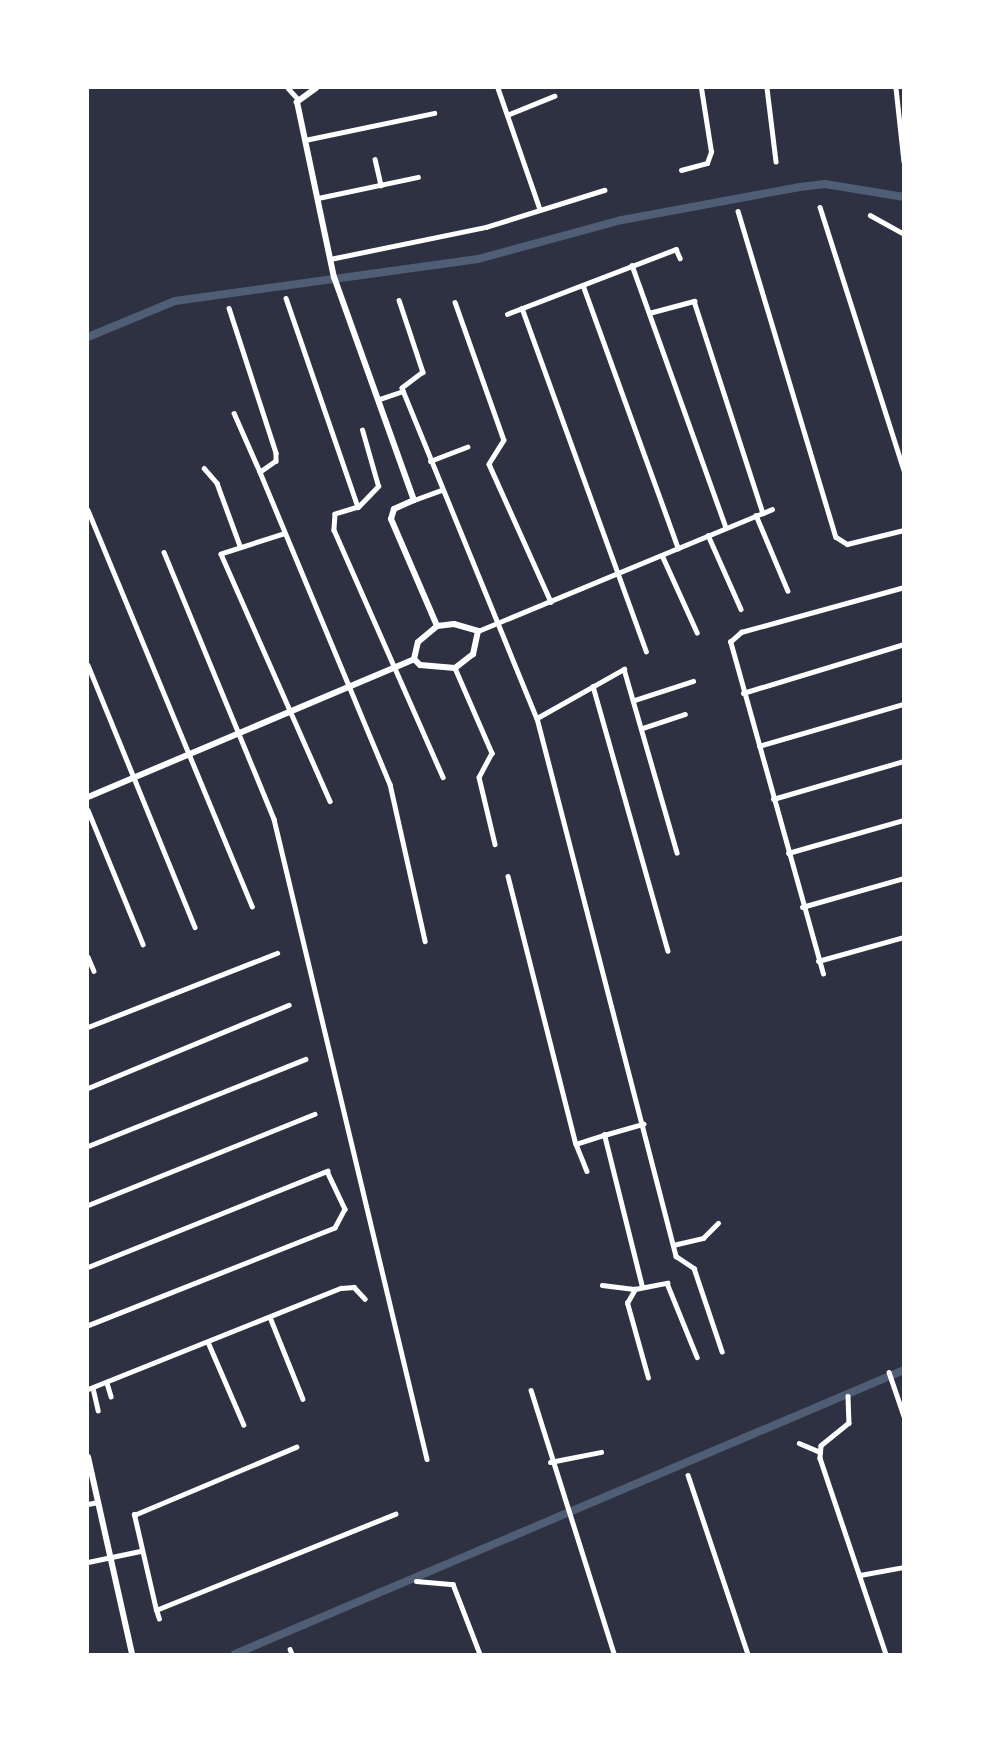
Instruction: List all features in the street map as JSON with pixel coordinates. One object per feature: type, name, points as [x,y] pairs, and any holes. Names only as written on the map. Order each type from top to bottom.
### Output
[{"type":"street","points":[[288,88],[298,98],[334,277],[414,500]]},
{"type":"street","points":[[298,98],[316,88]]},
{"type":"street","points":[[498,88],[540,209]]},
{"type":"street","points":[[681,170],[707,163],[711,152],[701,88]]},
{"type":"street","points":[[767,88],[776,161]]},
{"type":"street","points":[[896,88],[904,162]]},
{"type":"street","points":[[507,115],[554,96]]},
{"type":"street","points":[[305,140],[434,113]]},
{"type":"street","points":[[375,159],[381,185]]},
{"type":"street","points":[[318,198],[418,177]]},
{"type":"street","points":[[331,259],[540,209],[604,190]]},
{"type":"street","points":[[820,207],[904,471]]},
{"type":"street","points":[[738,211],[836,537],[847,544],[904,530]]},
{"type":"street","points":[[870,215],[904,234]]},
{"type":"street","points":[[507,314],[676,248],[680,258]]},
{"type":"street","points":[[632,265],[726,528]]},
{"type":"street","points":[[583,285],[678,548]]},
{"type":"street","points":[[285,298],[358,507]]},
{"type":"street","points":[[399,300],[423,372],[403,383],[403,391],[496,624],[537,718],[673,1245],[679,1263],[694,1268],[722,1351]]},
{"type":"street","points":[[455,302],[504,440],[489,464],[551,602]]},
{"type":"street","points":[[649,313],[694,302],[763,513]]},
{"type":"street","points":[[229,308],[276,453],[276,461],[260,472]]},
{"type":"street","points":[[522,308],[646,651]]},
{"type":"street","points":[[380,400],[403,391]]},
{"type":"street","points":[[234,413],[390,784],[425,941]]},
{"type":"street","points":[[362,430],[378,486],[358,507],[335,514],[332,523],[443,777]]},
{"type":"street","points":[[430,461],[467,447]]},
{"type":"street","points":[[204,468],[218,483],[240,546]]},
{"type":"street","points":[[437,626],[391,519],[394,509],[441,489]]},
{"type":"street","points":[[414,659],[418,642],[437,626],[478,631],[772,509]]},
{"type":"street","points":[[88,512],[185,754],[252,906]]},
{"type":"street","points":[[756,515],[788,592]]},
{"type":"street","points":[[283,534],[221,554],[330,801]]},
{"type":"street","points":[[708,535],[741,609]]},
{"type":"street","points":[[164,552],[274,819],[427,1459]]},
{"type":"street","points":[[662,555],[696,632]]},
{"type":"street","points":[[822,974],[731,646],[741,632],[904,587]]},
{"type":"street","points":[[414,659],[430,668],[455,668],[478,647],[478,631]]},
{"type":"street","points":[[743,693],[904,645]]},
{"type":"street","points":[[88,797],[414,659]]},
{"type":"street","points":[[88,665],[195,927]]},
{"type":"street","points":[[455,668],[492,753],[478,777],[495,845]]},
{"type":"street","points":[[537,718],[622,668],[635,700],[677,853]]},
{"type":"street","points":[[635,700],[693,681]]},
{"type":"street","points":[[593,686],[668,951]]},
{"type":"street","points":[[759,746],[904,704]]},
{"type":"street","points":[[643,728],[685,714]]},
{"type":"street","points":[[773,799],[904,761]]},
{"type":"street","points":[[88,810],[143,944]]},
{"type":"street","points":[[788,853],[904,820]]},
{"type":"street","points":[[508,876],[576,1144],[587,1171]]},
{"type":"street","points":[[802,906],[904,878]]},
{"type":"street","points":[[818,961],[904,937]]},
{"type":"street","points":[[88,1027],[277,953]]},
{"type":"street","points":[[88,957],[94,971]]},
{"type":"street","points":[[88,1088],[288,1005]]},
{"type":"street","points":[[88,1146],[306,1059]]},
{"type":"street","points":[[88,1205],[314,1114]]},
{"type":"street","points":[[576,1144],[643,1124]]},
{"type":"street","points":[[604,1135],[642,1287]]},
{"type":"street","points":[[88,1267],[327,1171],[341,1195],[345,1216],[335,1228],[88,1326]]},
{"type":"street","points":[[673,1245],[704,1238],[718,1223]]},
{"type":"street","points":[[602,1285],[635,1289],[671,1287],[697,1357]]},
{"type":"street","points":[[99,1410],[90,1389],[349,1286],[365,1299]]},
{"type":"street","points":[[635,1289],[627,1303],[648,1378]]},
{"type":"street","points":[[270,1317],[303,1399]]},
{"type":"street","points":[[208,1342],[244,1425]]},
{"type":"street","points":[[889,1372],[904,1416]]},
{"type":"street","points":[[107,1383],[111,1396]]},
{"type":"street","points":[[531,1390],[550,1462],[614,1654]]},
{"type":"street","points":[[820,1452],[848,1427],[848,1396]]},
{"type":"street","points":[[799,1443],[820,1452],[886,1654]]},
{"type":"street","points":[[159,1619],[140,1551],[134,1515],[296,1447]]},
{"type":"street","points":[[550,1462],[601,1452]]},
{"type":"street","points":[[88,1458],[132,1654]]},
{"type":"street","points":[[688,1475],[748,1654]]},
{"type":"street","points":[[88,1504],[98,1502]]},
{"type":"street","points":[[156,1610],[396,1514]]},
{"type":"street","points":[[88,1562],[140,1551]]},
{"type":"street","points":[[860,1575],[904,1567]]},
{"type":"street","points":[[416,1581],[453,1584],[480,1654]]},
{"type":"waterway","points":[[88,337],[175,301],[478,259],[622,220],[800,187],[825,184],[904,197]]},
{"type":"waterway","points":[[235,1654],[904,1370]]}]
